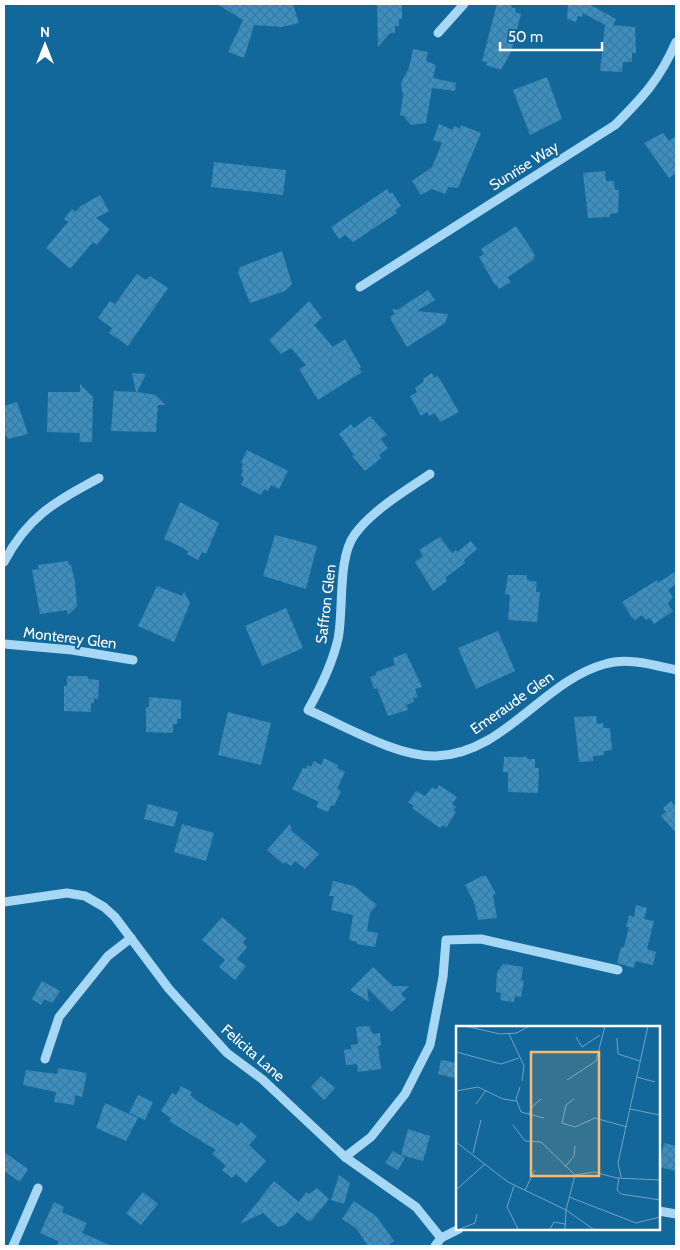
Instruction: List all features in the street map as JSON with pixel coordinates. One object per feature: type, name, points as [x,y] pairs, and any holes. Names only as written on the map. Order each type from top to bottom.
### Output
[{"type":"street","points":[[438,33],[464,4]]},
{"type":"street","name":"Sunrise Way","points":[[360,286],[615,125],[647,94],[665,67],[676,42]]},
{"type":"street","name":"Saffron Glen","points":[[308,710],[328,674],[338,638],[344,566],[354,536],[372,516],[430,474]]},
{"type":"street","points":[[4,562],[16,539],[53,503],[99,478]]},
{"type":"street","name":"Monterey Glen","points":[[4,644],[72,650],[133,660]]},
{"type":"street","name":"Emeraude Glen","points":[[308,710],[406,753],[437,756],[462,752],[485,742],[576,675],[606,663],[639,662],[676,670]]},
{"type":"street","name":"Felicita Lane","points":[[4,902],[67,893],[85,896],[104,907],[115,917],[169,989],[227,1053],[262,1079],[345,1158],[416,1207],[441,1238]]},
{"type":"street","points":[[45,1059],[59,1017],[108,956],[131,938]]},
{"type":"street","points":[[345,1158],[372,1137],[405,1094],[430,1045],[443,977],[446,940],[480,940],[618,970]]},
{"type":"street","points":[[13,1246],[38,1188]]},
{"type":"street","points":[[660,1211],[676,1214]]},
{"type":"street","points":[[435,1246],[441,1238],[457,1230]]},
{"type":"building","points":[[217,4],[293,4],[299,23],[282,27],[254,25],[244,58],[228,52],[243,20]]},
{"type":"building","points":[[377,4],[402,4],[402,19],[399,19],[399,26],[395,26],[395,33],[390,33],[378,47]]},
{"type":"building","points":[[497,4],[512,4],[511,7],[516,9],[515,12],[521,14],[511,52],[501,70],[486,65],[487,62],[482,61]]},
{"type":"building","points":[[568,4],[589,4],[616,19],[613,25],[635,27],[636,53],[632,53],[632,62],[623,62],[622,72],[600,71],[605,25],[583,13],[582,17],[578,16],[576,22],[567,19]]},
{"type":"building","points":[[413,49],[428,52],[426,61],[436,65],[433,78],[456,83],[455,91],[432,88],[426,123],[411,125],[404,116],[400,115],[403,96],[401,83],[409,68]]},
{"type":"building","points":[[547,77],[562,119],[530,135],[513,90]]},
{"type":"building","points":[[439,124],[453,130],[454,126],[460,128],[461,125],[481,133],[458,188],[448,187],[445,194],[432,189],[421,195],[412,181],[432,167],[442,143],[433,140]]},
{"type":"building","points":[[663,133],[669,141],[676,136],[676,173],[669,178],[644,143]]},
{"type":"building","points":[[214,162],[286,170],[283,195],[211,187]]},
{"type":"building","points":[[605,171],[606,181],[614,181],[615,190],[619,190],[618,213],[610,214],[610,217],[588,218],[583,173]]},
{"type":"building","points":[[387,189],[390,194],[392,192],[401,206],[395,210],[397,213],[353,242],[345,235],[339,239],[331,227]]},
{"type":"building","points":[[100,195],[109,211],[96,218],[110,229],[97,245],[93,242],[71,268],[68,267],[46,248],[68,222],[64,219],[72,209],[75,212],[81,206]]},
{"type":"building","points":[[516,226],[535,255],[533,260],[508,277],[511,282],[499,289],[479,257],[484,254],[481,249]]},
{"type":"building","points":[[282,251],[292,284],[285,291],[250,303],[238,272],[240,267]]},
{"type":"building","points":[[137,274],[146,280],[150,276],[168,288],[128,346],[109,333],[112,328],[98,318],[110,301],[115,304]]},
{"type":"building","points":[[428,290],[435,300],[417,311],[448,314],[445,323],[407,347],[391,320],[391,316],[395,314],[392,309],[397,310]]},
{"type":"building","points":[[309,301],[322,318],[314,325],[333,347],[345,339],[362,372],[318,400],[299,369],[306,365],[291,348],[281,354],[269,340]]},
{"type":"building","points":[[132,373],[146,374],[137,392],[156,395],[166,405],[158,405],[156,432],[111,431],[114,391],[136,392]]},
{"type":"building","points":[[432,373],[434,378],[438,376],[459,412],[440,422],[435,413],[429,416],[427,412],[421,416],[410,396],[417,392],[415,388],[424,381],[423,379]]},
{"type":"building","points":[[80,384],[93,397],[92,442],[79,442],[80,433],[47,432],[48,392],[80,392]]},
{"type":"building","points":[[17,402],[28,434],[8,439],[6,435],[4,436],[4,406]]},
{"type":"building","points":[[370,416],[387,435],[381,439],[388,448],[379,455],[381,458],[365,471],[352,456],[354,455],[339,434],[351,424],[354,428]]},
{"type":"building","points":[[247,450],[288,471],[279,489],[271,485],[268,491],[264,489],[261,495],[241,485],[244,478],[241,476],[243,464],[241,463]]},
{"type":"building","points":[[180,502],[219,523],[206,554],[202,552],[198,560],[187,554],[188,551],[164,539]]},
{"type":"building","points":[[275,535],[317,546],[306,589],[263,576]]},
{"type":"building","points":[[440,537],[452,553],[456,550],[457,552],[471,541],[477,549],[464,560],[465,563],[445,578],[447,581],[433,591],[415,562],[423,556],[419,550]]},
{"type":"building","points":[[68,561],[69,565],[71,565],[75,582],[77,606],[68,615],[67,610],[40,614],[32,570],[39,569],[38,565]]},
{"type":"building","points":[[676,571],[676,584],[668,590],[673,597],[668,604],[673,611],[654,624],[650,618],[646,620],[642,615],[635,620],[622,602],[657,580],[658,583]]},
{"type":"building","points":[[508,575],[527,575],[527,580],[537,582],[536,592],[540,592],[537,622],[508,620],[510,595],[505,594]]},
{"type":"building","points":[[157,586],[182,596],[184,591],[190,603],[174,642],[138,626]]},
{"type":"building","points":[[286,608],[303,648],[262,666],[245,626]]},
{"type":"building","points":[[498,631],[515,671],[476,689],[458,648]]},
{"type":"building","points":[[406,653],[422,687],[415,689],[418,697],[413,698],[414,702],[406,705],[408,710],[388,716],[377,688],[374,689],[370,677],[376,675],[376,672],[395,665],[393,658]]},
{"type":"building","points":[[67,676],[88,676],[88,679],[99,680],[98,699],[94,698],[94,703],[91,703],[91,712],[64,711],[64,686],[67,686]]},
{"type":"building","points":[[149,697],[181,700],[181,719],[177,719],[177,724],[173,724],[173,733],[146,732],[146,707],[149,707]]},
{"type":"building","points":[[228,712],[271,723],[261,765],[218,755]]},
{"type":"building","points":[[596,716],[597,724],[603,723],[604,728],[610,728],[612,750],[604,751],[604,755],[593,756],[593,761],[579,762],[574,717]]},
{"type":"building","points":[[504,757],[535,759],[535,768],[539,768],[538,793],[508,792],[508,772],[503,772]]},
{"type":"building","points":[[324,758],[338,765],[337,768],[345,772],[337,789],[341,791],[334,806],[331,805],[328,812],[316,807],[319,802],[292,789],[303,768],[306,769],[308,765],[311,767],[314,761],[321,765]]},
{"type":"building","points":[[439,785],[457,797],[452,804],[456,807],[453,810],[456,812],[446,828],[443,825],[440,828],[412,808],[414,806],[408,802],[416,791],[425,796],[432,787],[436,790]]},
{"type":"building","points":[[671,801],[674,805],[676,803],[676,833],[661,816],[666,812],[663,808]]},
{"type":"building","points":[[148,804],[178,812],[174,827],[144,819]]},
{"type":"building","points":[[182,824],[214,833],[206,861],[174,852]]},
{"type":"building","points":[[290,824],[292,831],[319,854],[305,869],[295,861],[291,866],[285,862],[283,864],[267,850]]},
{"type":"building","points":[[482,876],[486,876],[496,894],[493,895],[497,918],[478,920],[474,902],[465,885]]},
{"type":"building","points":[[333,881],[354,886],[377,905],[370,913],[367,931],[378,933],[375,947],[357,944],[357,942],[349,940],[353,915],[331,910],[334,896],[329,896]]},
{"type":"building","points":[[636,905],[647,908],[644,919],[654,921],[647,949],[656,952],[653,965],[635,961],[634,968],[617,963],[621,947],[624,947],[629,927],[626,927],[629,915],[634,917]]},
{"type":"building","points":[[222,917],[246,938],[243,942],[247,947],[237,959],[246,966],[235,980],[219,967],[225,960],[202,940]]},
{"type":"building","points":[[503,964],[523,967],[521,980],[524,981],[521,997],[515,996],[514,1002],[500,1000],[501,993],[496,992],[497,972]]},
{"type":"building","points":[[373,967],[393,986],[409,986],[401,994],[406,999],[391,1012],[367,988],[369,1002],[350,990]]},
{"type":"building","points":[[42,981],[60,991],[52,1003],[44,999],[41,1005],[32,999]]},
{"type":"building","points":[[369,1026],[373,1034],[380,1033],[381,1045],[378,1046],[381,1069],[358,1072],[357,1064],[346,1065],[344,1050],[351,1049],[351,1045],[358,1044],[356,1027]]},
{"type":"building","points":[[441,1060],[456,1063],[456,1078],[438,1074]]},
{"type":"building","points":[[58,1068],[87,1073],[82,1097],[75,1095],[74,1105],[54,1102],[56,1092],[23,1085],[26,1070],[57,1074]]},
{"type":"building","points":[[321,1076],[335,1088],[324,1100],[311,1087]]},
{"type":"building","points":[[181,1086],[192,1092],[190,1095],[197,1101],[238,1126],[241,1122],[257,1136],[249,1145],[266,1161],[246,1183],[236,1174],[232,1178],[222,1170],[226,1166],[212,1154],[216,1150],[169,1121],[171,1118],[161,1111],[172,1093],[176,1095]]},
{"type":"building","points":[[138,1095],[153,1102],[145,1120],[129,1113]]},
{"type":"building","points":[[105,1103],[138,1118],[126,1141],[96,1128]]},
{"type":"building","points":[[408,1129],[430,1136],[423,1161],[401,1155]]},
{"type":"building","points":[[664,1143],[676,1146],[676,1171],[660,1167]]},
{"type":"building","points":[[393,1151],[405,1158],[398,1170],[385,1163]]},
{"type":"building","points":[[4,1152],[28,1169],[20,1182],[4,1171]]},
{"type":"building","points":[[339,1175],[350,1183],[344,1204],[331,1200]]},
{"type":"building","points":[[274,1181],[299,1202],[306,1192],[309,1194],[317,1188],[329,1199],[311,1221],[308,1221],[297,1212],[285,1225],[278,1227],[263,1213],[240,1224]]},
{"type":"building","points":[[143,1192],[158,1204],[141,1225],[126,1213]]},
{"type":"building","points":[[354,1201],[376,1216],[394,1241],[387,1246],[368,1246],[356,1228],[342,1219]]},
{"type":"building","points":[[54,1202],[64,1207],[62,1212],[87,1223],[82,1233],[112,1246],[58,1246],[58,1241],[40,1233]]}]
